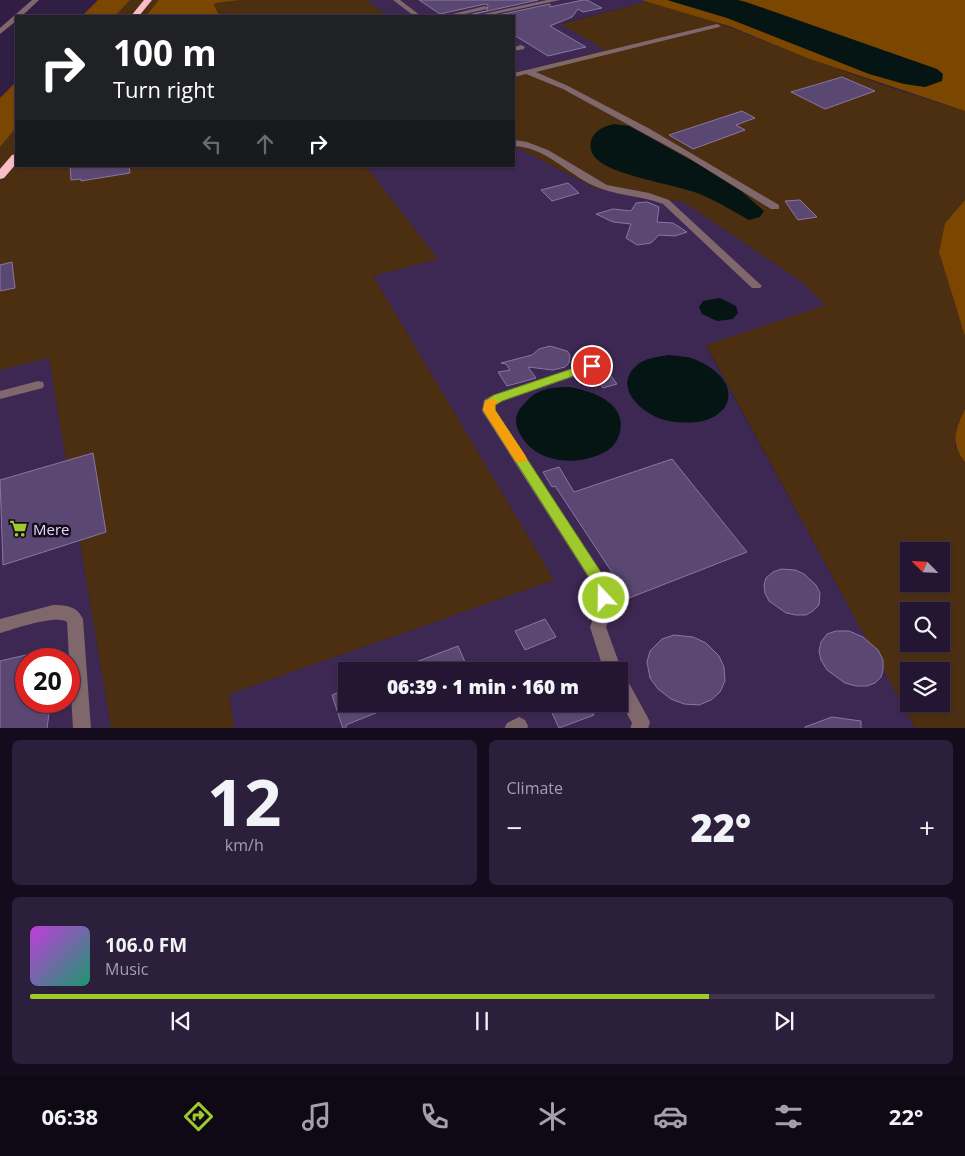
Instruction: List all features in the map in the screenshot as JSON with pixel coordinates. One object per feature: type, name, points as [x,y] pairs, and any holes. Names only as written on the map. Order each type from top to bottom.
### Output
[{"type":"highway","points":[[136,15],[148,0]]},
{"type":"highway","points":[[0,176],[15,158]]},
{"type":"street","points":[[19,15],[36,0]]},
{"type":"street","points":[[396,0],[417,15]]},
{"type":"street","points":[[452,15],[525,0]]},
{"type":"street","points":[[482,15],[556,0]]},
{"type":"street","points":[[0,32],[15,19]]},
{"type":"street","points":[[515,75],[717,26]]},
{"type":"street","points":[[527,72],[558,85],[650,132],[709,165],[775,207]]},
{"type":"street","points":[[515,143],[521,142],[538,149],[598,185],[658,198],[666,202],[756,286]]},
{"type":"street","points":[[592,366],[498,398],[489,404],[489,410],[603,587],[605,608],[598,628],[608,662]]},
{"type":"street","points":[[0,395],[38,385]]},
{"type":"street","points":[[0,626],[53,612],[66,612],[75,619],[82,728]]},
{"type":"street","points":[[628,698],[641,722],[639,728]]},
{"type":"shaded area","points":[[98,0],[130,0],[116,15],[83,15]]},
{"type":"shaded area","points":[[130,0],[367,0],[386,15],[116,15]]},
{"type":"shaded area","points":[[159,0],[240,0],[215,3],[214,6],[219,15],[147,15]]},
{"type":"shaded area","points":[[367,0],[641,0],[646,2],[562,23],[606,50],[515,73],[515,15],[386,15]]},
{"type":"shaded area","points":[[641,0],[965,0],[965,111],[810,59],[729,26]]},
{"type":"shaded area","points":[[667,0],[738,0],[746,2],[937,69],[943,74],[942,81],[925,87],[904,84],[869,74],[727,18]]},
{"type":"shaded area","points":[[646,2],[709,20],[848,72],[965,111],[965,200],[945,223],[939,252],[965,336],[965,409],[957,427],[955,446],[965,462],[965,728],[915,728],[906,712],[950,712],[950,662],[900,662],[900,701],[706,345],[825,305],[802,282],[684,202],[597,189],[515,147],[515,73],[605,50],[561,24]]},
{"type":"shaded area","points":[[15,83],[15,129],[0,147],[0,98]]},
{"type":"shaded area","points":[[614,124],[629,126],[698,164],[741,191],[764,211],[760,217],[749,220],[697,193],[631,175],[607,166],[599,161],[592,152],[592,137],[603,128]]},
{"type":"shaded area","points":[[15,129],[15,167],[367,167],[438,259],[373,276],[554,580],[229,694],[234,728],[111,728],[49,358],[0,370],[0,147]]},
{"type":"shaded area","points":[[515,147],[597,189],[684,202],[802,282],[826,305],[706,346],[900,701],[900,712],[906,712],[915,728],[234,728],[229,694],[554,580],[373,276],[438,259],[367,167],[515,167]]},
{"type":"shaded area","points":[[965,200],[965,336],[939,252],[945,223]]},
{"type":"shaded area","points":[[720,298],[736,306],[738,313],[733,319],[717,321],[702,314],[699,307],[703,301]]},
{"type":"shaded area","points":[[668,355],[695,360],[719,375],[725,382],[728,390],[728,398],[721,412],[703,421],[673,422],[651,414],[634,401],[627,384],[629,375],[643,361]]},
{"type":"shaded area","points":[[49,357],[111,728],[0,728],[0,370]]},
{"type":"shaded area","points":[[557,387],[570,387],[597,395],[613,406],[621,422],[620,432],[613,446],[594,457],[582,460],[557,460],[535,451],[526,443],[516,425],[517,415],[520,408],[537,393]]},
{"type":"shaded area","points":[[965,409],[965,462],[957,449],[956,436]]},
{"type":"building","points":[[419,0],[538,0],[473,15],[468,15],[487,11],[488,5],[485,4],[440,14]]},
{"type":"building","points":[[587,0],[602,8],[583,12],[578,9],[572,17],[550,26],[586,47],[548,56],[515,36],[515,15],[499,15],[550,4],[550,7]]},
{"type":"building","points":[[842,77],[875,91],[825,109],[791,92]]},
{"type":"building","points":[[742,111],[755,118],[736,125],[745,130],[693,149],[669,135]]},
{"type":"building","points":[[70,167],[129,167],[130,173],[81,181],[81,179],[71,180]]},
{"type":"building","points":[[568,183],[579,193],[552,201],[541,190]]},
{"type":"building","points":[[800,200],[817,217],[798,220],[785,201]]},
{"type":"building","points":[[647,202],[659,207],[657,222],[673,223],[687,232],[675,236],[659,235],[651,243],[637,245],[626,238],[631,224],[613,222],[596,214],[613,209],[631,211],[636,203]]},
{"type":"building","points":[[12,262],[15,288],[0,291],[0,265]]},
{"type":"building","points":[[550,346],[567,351],[570,355],[569,363],[565,367],[553,370],[528,367],[536,378],[507,386],[498,372],[510,370],[506,364],[501,363],[532,355],[539,349]]},
{"type":"building","points":[[607,370],[617,384],[603,388],[593,374]]},
{"type":"building","points":[[93,453],[106,532],[3,565],[0,480]]},
{"type":"building","points":[[672,459],[747,552],[629,598],[555,486],[552,487],[543,472],[559,467],[574,492]]},
{"type":"building","points":[[781,569],[795,570],[804,574],[816,585],[820,593],[819,605],[813,611],[806,615],[786,613],[769,601],[765,593],[764,585],[766,578],[773,572]]},
{"type":"building","points":[[545,619],[556,637],[525,650],[515,631]]},
{"type":"building","points":[[836,631],[849,631],[863,637],[878,650],[883,660],[883,670],[881,677],[875,683],[867,686],[856,686],[845,683],[827,670],[821,660],[819,651],[821,642],[827,634]]},
{"type":"building","points":[[674,635],[693,637],[706,643],[719,656],[724,667],[725,681],[720,692],[711,700],[699,705],[684,704],[671,699],[658,689],[650,678],[647,662],[650,651],[662,639]]},
{"type":"building","points":[[458,646],[465,662],[416,662]]},
{"type":"building","points":[[15,658],[15,713],[49,713],[47,728],[0,728],[0,661]]},
{"type":"building","points":[[338,692],[338,712],[378,712],[346,725],[346,728],[343,728],[332,695]]},
{"type":"building","points":[[552,712],[592,712],[594,715],[559,728]]},
{"type":"building","points":[[832,717],[861,721],[861,728],[805,727]]},
{"type":"slow traffic","points":[[492,402],[489,404],[489,410],[520,459]]},
{"type":"place","name":"Mere","points":[[19,529]]},
{"type":"route","points":[[592,366],[498,398],[489,404],[489,410],[603,587],[604,598]]}]
